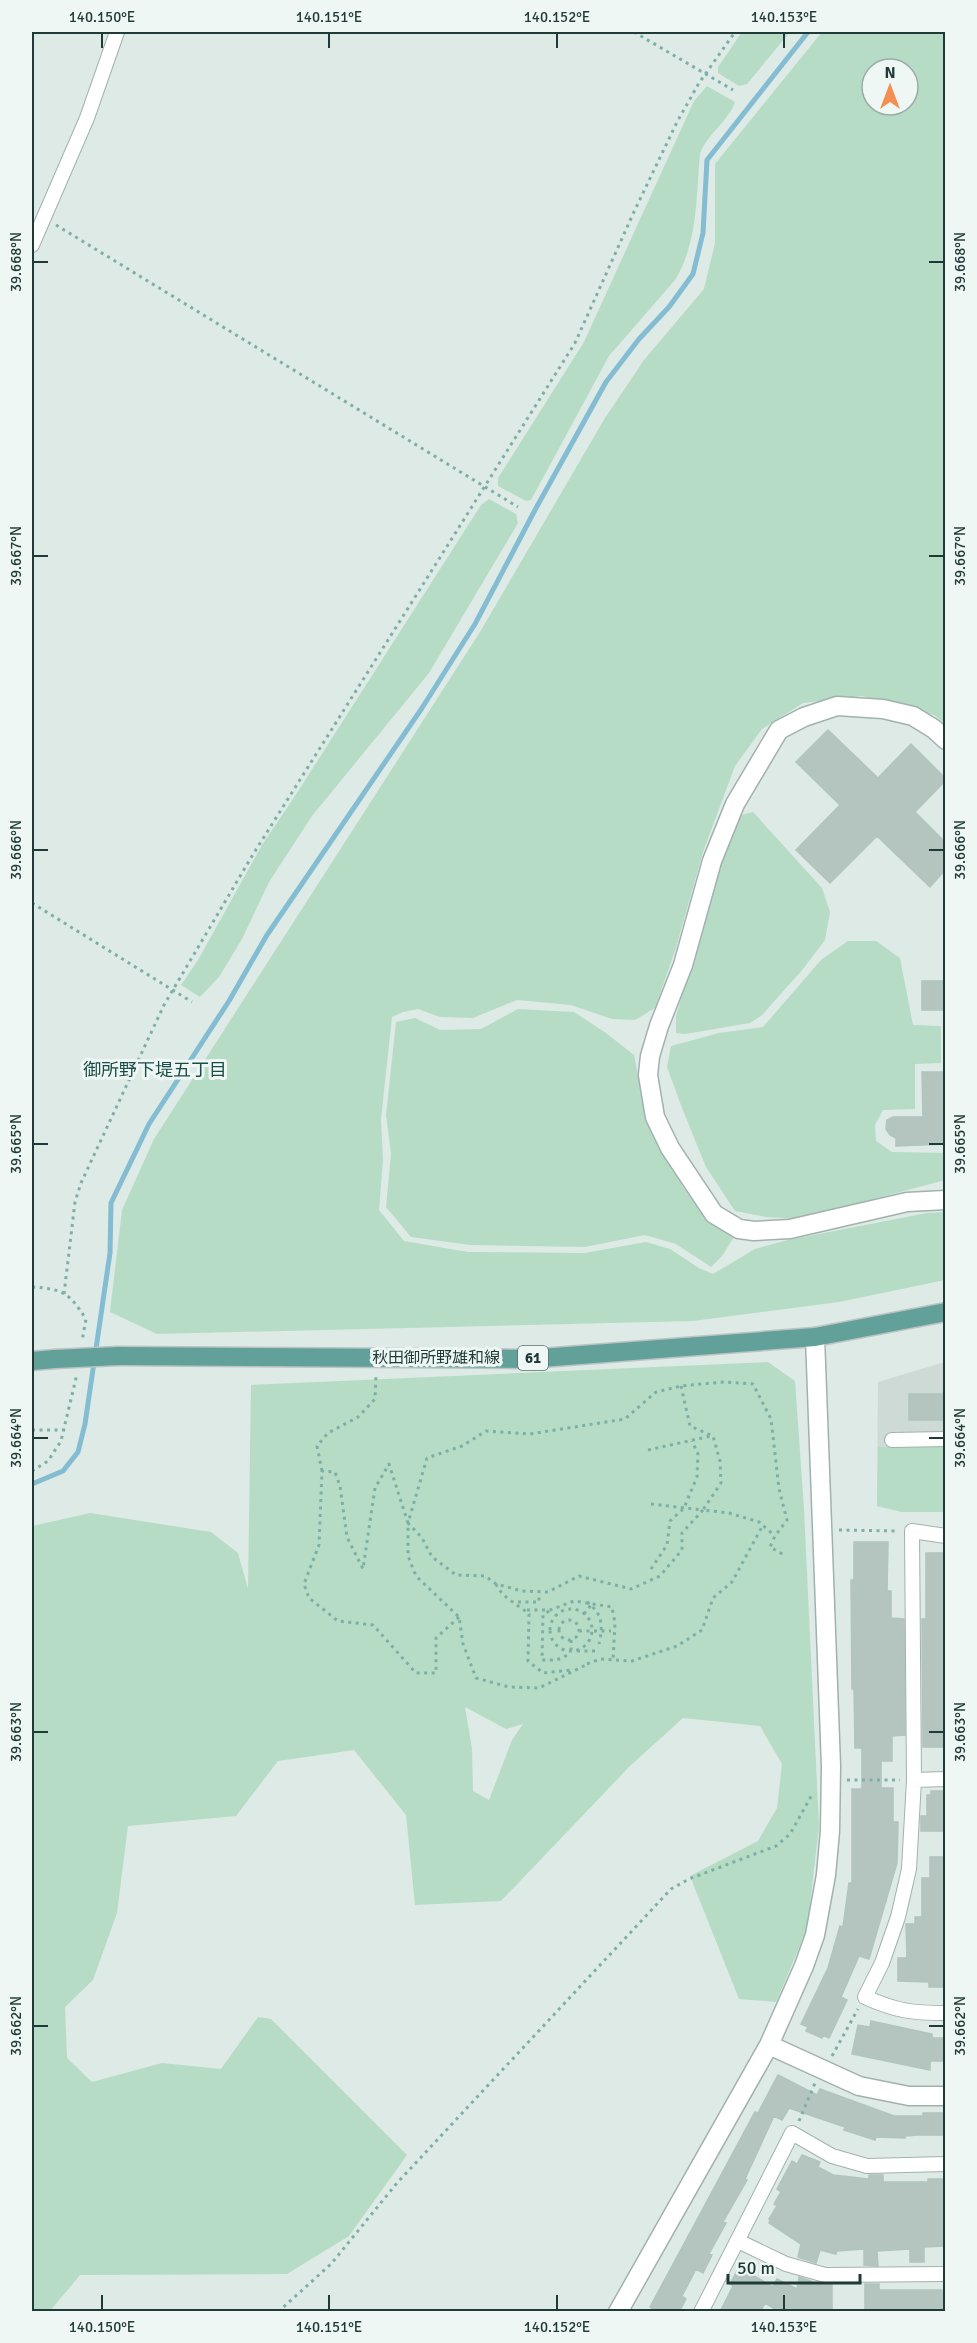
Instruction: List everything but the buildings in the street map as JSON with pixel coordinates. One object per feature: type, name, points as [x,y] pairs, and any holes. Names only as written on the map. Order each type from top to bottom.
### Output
[{"type":"main road","name":"秋田御所野雄和線","points":[[32,1360],[118,1356],[528,1359],[815,1337],[945,1312]]},
{"type":"street","points":[[32,245],[87,118],[117,32]]},
{"type":"street","points":[[945,740],[934,729],[913,717],[883,709],[837,706],[804,717],[779,730],[735,804],[712,861],[683,966],[659,1026],[650,1056],[648,1075],[655,1118],[670,1148],[714,1214],[739,1229],[754,1231],[790,1229],[908,1202],[945,1200]]},
{"type":"street","points":[[618,2312],[769,2045],[815,1935],[823,1896],[830,1831],[830,1699],[815,1337]]},
{"type":"street","points":[[892,1440],[945,1439]]},
{"type":"street","points":[[945,1536],[912,1531],[914,1780],[906,1888],[882,1963],[865,1997],[889,2008],[912,2013],[945,2013]]},
{"type":"street","points":[[914,1780],[945,1779]]},
{"type":"street","points":[[769,2045],[859,2085],[909,2096],[945,2096]]},
{"type":"street","points":[[701,2312],[792,2133],[832,2156],[867,2166],[945,2164]]},
{"type":"street","points":[[738,2241],[786,2264],[825,2274],[945,2274]]},
{"type":"path","points":[[633,32],[733,90]]},
{"type":"path","points":[[64,1294],[75,1202],[81,1183],[164,1005],[252,856],[575,343],[677,122],[705,74],[735,32]]},
{"type":"path","points":[[44,218],[518,507]]},
{"type":"path","points":[[32,903],[192,1002]]},
{"type":"path","points":[[32,1287],[47,1288],[71,1296],[86,1319],[81,1352]]},
{"type":"path","points":[[376,1358],[375,1399],[358,1417],[328,1433],[317,1446],[322,1471],[319,1545],[304,1584],[309,1598],[338,1621],[373,1624],[416,1673],[436,1673],[436,1638],[459,1617]]},
{"type":"path","points":[[32,1471],[48,1461],[61,1441],[77,1373]]},
{"type":"path","points":[[588,1664],[539,1688],[509,1687],[476,1678],[463,1644],[459,1617],[416,1576],[408,1556],[408,1522],[427,1458],[462,1446],[486,1431],[530,1434],[625,1419],[656,1392],[681,1386],[723,1382],[753,1383],[771,1419],[779,1489],[787,1521],[775,1536],[770,1547],[784,1555]]},
{"type":"path","points":[[681,1386],[690,1426],[713,1436]]},
{"type":"path","points":[[32,1430],[64,1430]]},
{"type":"path","points":[[322,1471],[335,1472],[340,1486],[347,1537],[363,1569],[375,1488],[389,1464],[408,1522],[422,1538],[432,1557],[456,1575],[485,1576],[496,1584],[522,1591],[549,1592],[579,1576],[631,1589],[660,1576],[682,1550],[682,1533],[721,1484],[720,1461],[713,1436]]},
{"type":"path","points":[[648,1450],[713,1436]]},
{"type":"path","points":[[651,1569],[667,1545],[670,1521],[684,1508],[697,1477],[698,1454],[692,1441]]},
{"type":"path","points":[[651,1504],[729,1514],[759,1522],[775,1536]]},
{"type":"path","points":[[496,1584],[499,1592],[517,1602],[529,1614],[528,1661],[543,1673],[573,1670],[600,1659],[632,1661],[677,1646],[702,1630],[713,1598],[732,1582],[763,1525]]},
{"type":"path","points":[[839,1530],[912,1531]]},
{"type":"path","points":[[517,1602],[539,1602],[539,1591]]},
{"type":"path","points":[[598,1651],[571,1651],[556,1646],[550,1632],[553,1619],[563,1610],[570,1609],[584,1614],[591,1623],[592,1631],[588,1642],[584,1647],[571,1651],[566,1657],[557,1661],[542,1660],[543,1615],[574,1601],[586,1601],[612,1607],[615,1623],[613,1660]]},
{"type":"path","points":[[586,1601],[602,1623],[599,1644]]},
{"type":"path","points":[[584,1614],[591,1605]]},
{"type":"path","points":[[569,1620],[570,1609]]},
{"type":"path","points":[[525,1610],[550,1610]]},
{"type":"path","points":[[569,1620],[576,1622],[579,1631],[576,1638],[570,1640],[562,1637],[559,1631],[562,1622],[569,1620]]},
{"type":"path","points":[[550,1632],[559,1631]]},
{"type":"path","points":[[579,1631],[611,1631]]},
{"type":"path","points":[[570,1640],[571,1651]]},
{"type":"path","points":[[845,1780],[914,1780]]},
{"type":"path","points":[[278,2312],[331,2264],[412,2166],[671,1889],[689,1879],[776,1846],[790,1834],[813,1792]]},
{"type":"path","points":[[830,2059],[865,1997]]},
{"type":"path","points":[[792,2133],[805,2112],[807,2099],[816,2080]]},
{"type":"shaded area","points":[[945,1362],[945,1512],[902,1512],[877,1506],[878,1382]]},
{"type":"green space","points":[[742,32],[790,32],[747,84],[739,86],[718,73],[718,67]]},
{"type":"green space","points":[[822,32],[945,32],[945,723],[934,715],[862,696],[803,703],[762,729],[735,766],[703,852],[676,948],[655,1008],[635,1020],[612,1019],[571,1005],[517,1000],[473,1018],[440,1017],[418,1009],[392,1017],[381,1119],[383,1160],[379,1210],[404,1241],[468,1252],[585,1253],[646,1242],[670,1249],[699,1268],[713,1274],[755,1249],[788,1240],[927,1213],[945,1212],[945,1280],[839,1302],[693,1321],[157,1334],[110,1312],[122,1210],[154,1139],[480,632],[605,418],[644,360],[704,289],[715,243],[715,164]]},
{"type":"green space","points":[[707,86],[735,102],[728,116],[707,140],[700,154],[695,219],[683,266],[675,280],[609,356],[531,500],[526,501],[498,486],[498,478],[584,342],[694,101]]},
{"type":"green space","points":[[489,499],[516,514],[518,523],[429,673],[312,816],[269,882],[242,939],[219,977],[200,997],[181,985],[198,960],[262,845],[481,505]]},
{"type":"green space","points":[[753,812],[822,888],[830,912],[825,940],[803,969],[761,1016],[750,1023],[685,1034],[676,1033],[676,1016],[717,872],[741,815]]},
{"type":"green space","points":[[848,941],[876,941],[900,958],[913,1025],[941,1026],[941,1063],[915,1064],[915,1109],[883,1110],[875,1125],[876,1141],[892,1152],[945,1153],[945,1180],[799,1219],[766,1217],[735,1211],[706,1167],[682,1108],[667,1067],[671,1046],[719,1033],[763,1027],[821,960]]},
{"type":"green space","points":[[518,1009],[574,1012],[634,1055],[648,1125],[683,1187],[706,1216],[734,1237],[722,1256],[711,1267],[676,1244],[645,1235],[585,1247],[470,1245],[411,1237],[386,1207],[391,1154],[386,1115],[396,1022],[415,1018],[440,1030],[481,1029]]},
{"type":"green space","points":[[768,1362],[795,1381],[804,1509],[819,1827],[807,1929],[776,2002],[739,1999],[690,1876],[758,1841],[777,1808],[782,1764],[760,1726],[683,1718],[630,1766],[501,1901],[415,1905],[406,1815],[354,1750],[278,1761],[236,1816],[128,1826],[117,1913],[93,1980],[65,2007],[67,2058],[92,2082],[162,2063],[221,2069],[258,2017],[271,2019],[407,2155],[349,2236],[287,2274],[80,2275],[50,2311],[32,2311],[32,1526],[90,1513],[211,1532],[238,1553],[248,1589],[251,1385]],"holes":[[[465,1707],[506,1729],[523,1724],[512,1740],[489,1800],[473,1791],[472,1749]]]},
{"type":"green space","points":[[878,1447],[945,1447],[945,1512],[902,1512],[877,1506]]},
{"type":"waterway","points":[[32,1484],[63,1471],[78,1452],[85,1424],[110,1253],[111,1203],[149,1124],[229,1001],[267,935],[422,708],[475,624],[606,382],[639,339],[669,307],[693,274],[703,233],[707,160],[808,32]]},
{"type":"district","name":"御所野下堤五丁目","points":[[155,1070]]}]
